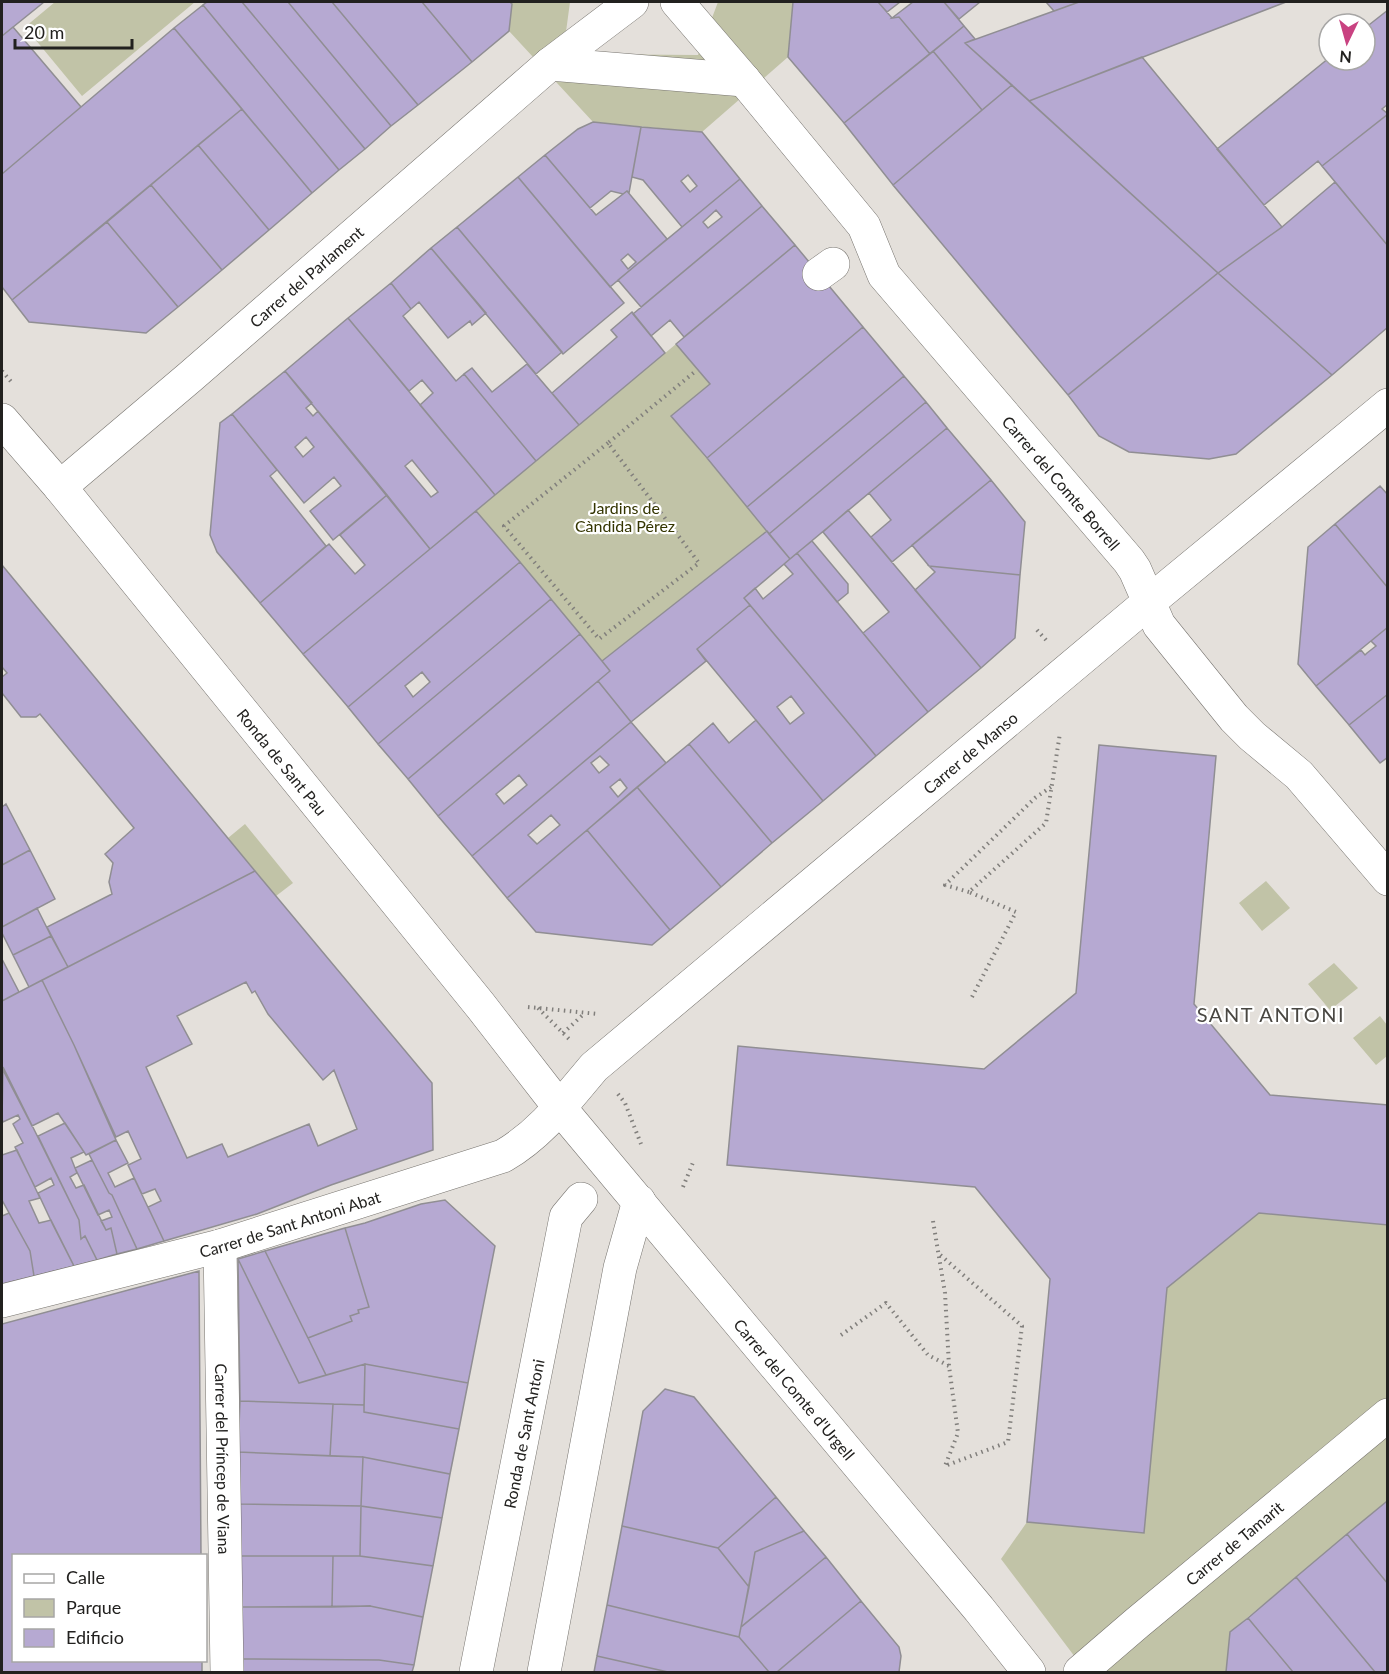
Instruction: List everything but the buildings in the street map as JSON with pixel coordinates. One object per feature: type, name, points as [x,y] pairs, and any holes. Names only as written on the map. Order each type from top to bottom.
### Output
[{"type":"street","name":"Carrer del Parlament","points":[[60,487],[550,64],[632,2]]},
{"type":"street","name":"Carrer del Comte Borrell","points":[[677,2],[864,226],[884,275],[1129,561],[1159,625],[1234,718],[1299,775],[1388,879]]},
{"type":"street","points":[[550,64],[744,80]]},
{"type":"street","name":"Carrer de Manso","points":[[560,1108],[594,1066],[1388,405]]},
{"type":"street","name":"Ronda de Sant Pau","points":[[2,420],[60,487],[480,1005],[560,1108]]},
{"type":"street","name":"Carrer del Comte d'Urgell","points":[[560,1108],[1029,1672]]},
{"type":"street","name":"Carrer de Sant Antoni Abat","points":[[2,1301],[220,1246],[503,1156],[523,1144],[560,1108]]},
{"type":"street","name":"Ronda de Sant Antoni","points":[[476,1672],[566,1217],[581,1199]]},
{"type":"street","points":[[544,1672],[620,1268],[639,1201]]},
{"type":"street","name":"Carrer del Príncep de Viana","points":[[220,1246],[226,1672]]},
{"type":"street","name":"Carrer de Tamarit","points":[[1080,1672],[1388,1415]]},
{"type":"path","points":[[608,443],[699,563],[599,639],[504,526],[698,370]]},
{"type":"path","points":[[1037,630],[1046,640]]},
{"type":"path","points":[[969,891],[1046,823],[1060,733]]},
{"type":"path","points":[[972,997],[1016,912],[969,891],[945,885],[1035,798],[1052,786]]},
{"type":"path","points":[[538,1008],[585,1013],[563,1033],[538,1008]]},
{"type":"path","points":[[683,1186],[694,1160]]},
{"type":"path","points":[[933,1221],[938,1253],[945,1293],[949,1366],[958,1433],[945,1466],[1008,1442],[1022,1326],[938,1253]]},
{"type":"path","points":[[841,1335],[886,1303],[928,1356],[949,1366]]},
{"type":"green space","points":[[55,2],[195,2],[82,96],[25,27]]},
{"type":"green space","points":[[511,2],[570,2],[563,54],[698,55],[718,2],[793,2],[788,57],[702,132],[593,122],[509,31]]},
{"type":"green space","name":"Jardins de Càndida Pérez","points":[[676,344],[710,384],[671,416],[767,531],[602,661],[476,511]]},
{"type":"green space","points":[[245,824],[293,883],[276,896],[228,838]]},
{"type":"green space","points":[[1266,881],[1290,908],[1262,931],[1239,903]]},
{"type":"green space","points":[[1334,963],[1358,988],[1330,1010],[1308,984]]},
{"type":"green space","points":[[1380,1016],[1387,1025],[1387,1056],[1376,1065],[1353,1038]]},
{"type":"green space","points":[[1259,1213],[1387,1225],[1387,1501],[1230,1632],[1226,1672],[1097,1672],[1075,1657],[1001,1559],[1027,1522],[1144,1533],[1167,1288]]},
{"type":"district","name":"SANT ANTONI","points":[[1271,1014]]}]
